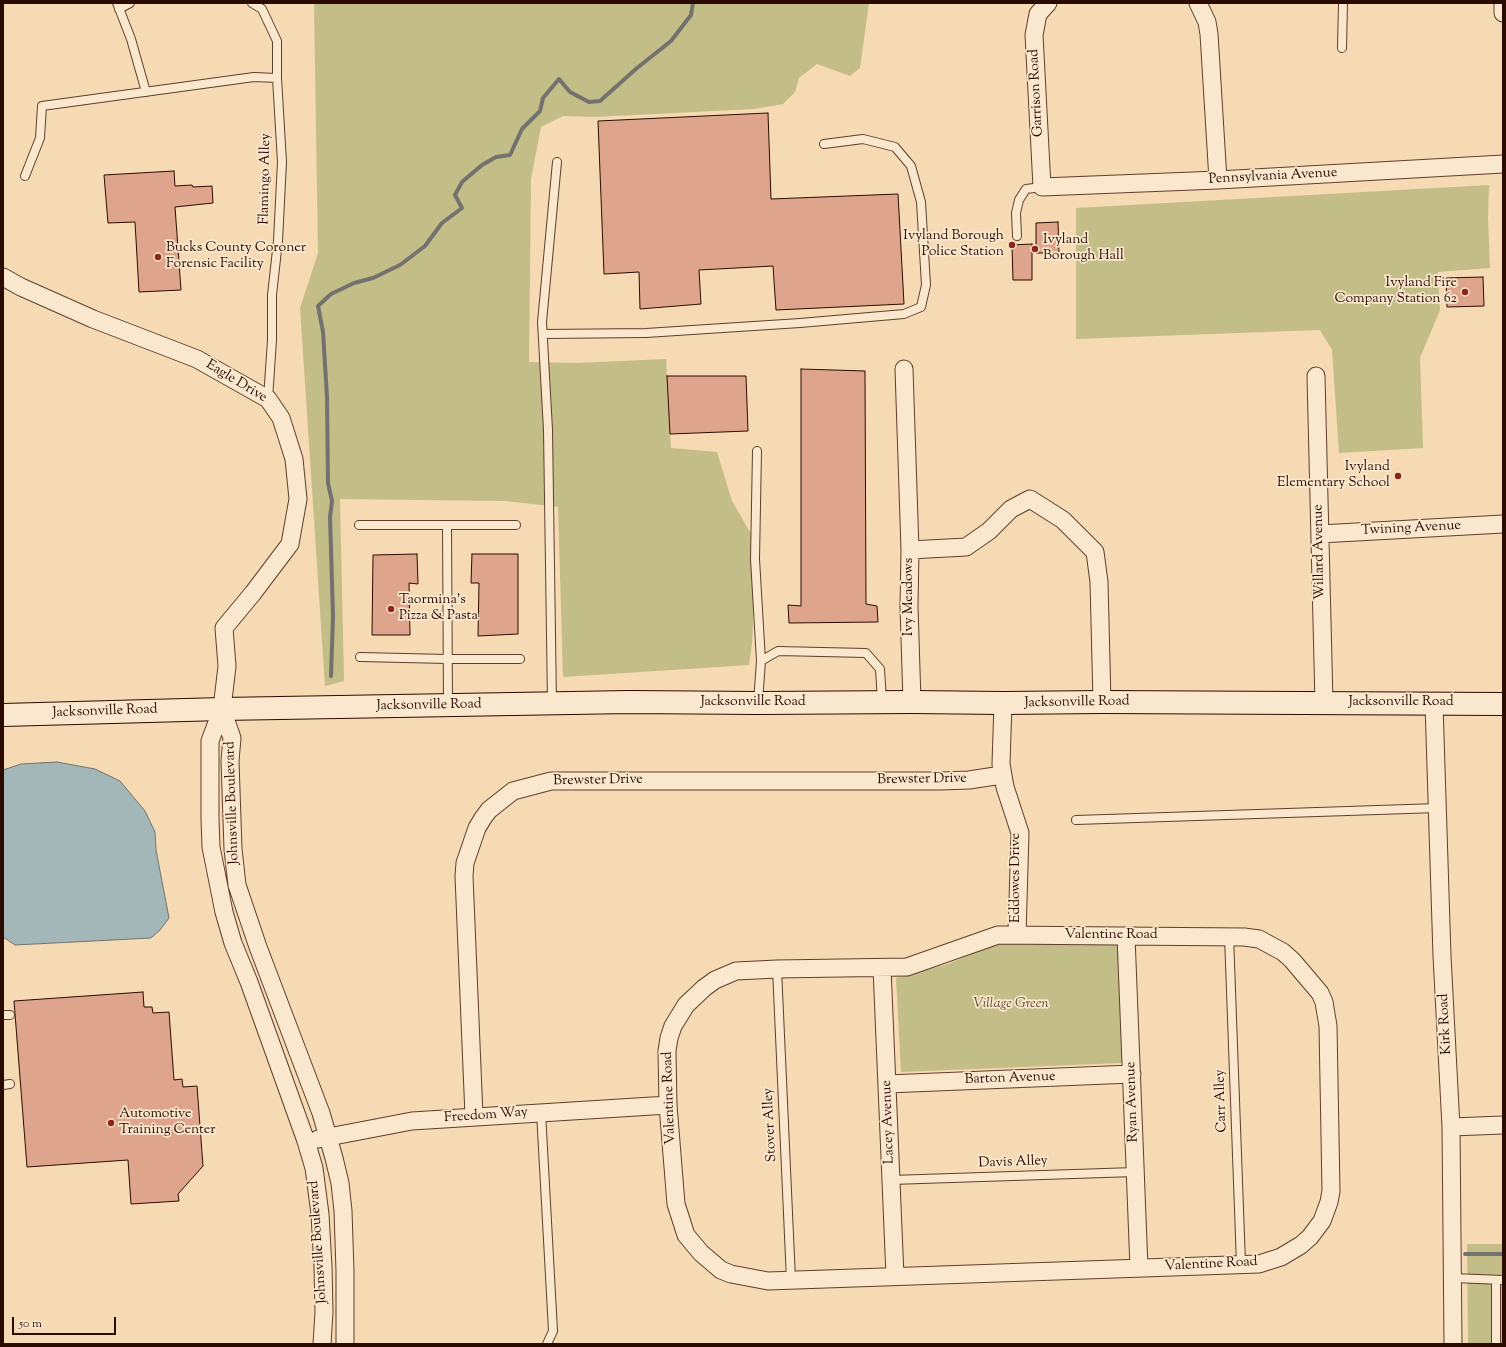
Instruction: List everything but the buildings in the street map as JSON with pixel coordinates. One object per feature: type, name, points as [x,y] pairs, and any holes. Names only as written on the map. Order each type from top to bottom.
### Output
[{"type":"main road","name":"Jacksonville Road","points":[[3,715],[222,709],[629,702],[1503,704]]},
{"type":"street","name":"Garrison Road","points":[[1042,187],[1034,35],[1038,14],[1048,3]]},
{"type":"street","points":[[1198,3],[1207,22],[1209,34],[1218,180]]},
{"type":"street","points":[[1503,3],[1503,13]]},
{"type":"street","name":"Pennsylvania Avenue","points":[[1042,187],[1218,180],[1503,164]]},
{"type":"street","name":"Eagle Drive","points":[[3,277],[21,287],[93,318],[197,359],[268,398],[281,418],[294,459],[298,499],[290,544],[224,628],[227,666],[222,709]]},
{"type":"street","points":[[904,369],[910,550]]},
{"type":"street","name":"Willard Avenue","points":[[1316,376],[1324,703]]},
{"type":"street","name":"Ivy Meadows","points":[[912,702],[909,606],[910,550],[966,547],[989,530],[1011,509],[1030,499],[1063,520],[1095,552],[1099,582],[1102,702]]},
{"type":"street","name":"Twining Avenue","points":[[1320,534],[1503,524]]},
{"type":"street","name":"Eddowes Drive","points":[[1003,703],[1002,775],[1020,833],[1017,935]]},
{"type":"street","name":"Kirk Road","points":[[1434,704],[1442,956],[1451,1127],[1453,1344]]},
{"type":"street","name":"Johnsville Boulevard","points":[[222,709],[232,738],[230,761],[232,850],[237,885],[258,947],[321,1112],[329,1137],[340,1184],[343,1211],[346,1296],[345,1344]]},
{"type":"street","name":"Johnsville Boulevard","points":[[222,709],[210,741],[211,848],[224,912],[233,943],[249,982],[306,1141],[314,1168],[320,1214],[323,1267],[324,1312],[322,1344]]},
{"type":"street","name":"Brewster Drive","points":[[474,1116],[464,876],[465,863],[477,828],[483,818],[489,810],[513,791],[551,781],[969,780],[1002,775]]},
{"type":"street","name":"Valentine Road","points":[[998,934],[1017,935],[1244,936],[1259,939],[1283,952],[1292,960],[1320,993],[1324,1002],[1328,1026],[1331,1191],[1329,1202],[1317,1228],[1301,1244],[1271,1261],[1259,1264],[768,1281],[731,1274],[721,1270],[692,1243],[686,1235],[676,1204],[668,1105],[668,1044],[673,1026],[686,1005],[704,988],[736,971],[907,967],[998,934]]},
{"type":"street","name":"Ryan Avenue","points":[[1126,936],[1139,1268]]},
{"type":"street","name":"Lacey Avenue","points":[[882,968],[895,1276]]},
{"type":"street","name":"Barton Avenue","points":[[887,1084],[1132,1074]]},
{"type":"street","name":"Freedom Way","points":[[306,1141],[412,1121],[668,1105]]},
{"type":"street","points":[[1451,1127],[1503,1125]]},
{"type":"lane","points":[[130,3],[118,6],[131,39],[146,92]]},
{"type":"lane","name":"Flamingo Alley","points":[[252,3],[262,10],[277,40],[277,78],[282,162],[278,241],[272,295],[272,340],[268,398]]},
{"type":"lane","points":[[1342,48],[1343,3]]},
{"type":"lane","points":[[25,176],[40,138],[42,106],[254,77],[277,78]]},
{"type":"lane","points":[[543,334],[646,332],[800,323],[904,314],[921,307],[926,285],[921,202],[911,166],[895,147],[863,139],[824,144]]},
{"type":"lane","points":[[552,704],[548,430],[542,322],[557,162]]},
{"type":"lane","points":[[1018,236],[1016,214],[1018,200],[1026,189],[1042,187]]},
{"type":"lane","points":[[758,451],[755,559],[761,660],[758,703]]},
{"type":"lane","points":[[359,524],[516,525]]},
{"type":"lane","points":[[447,525],[448,705]]},
{"type":"lane","points":[[761,660],[778,651],[866,653],[880,669],[882,702]]},
{"type":"lane","points":[[360,657],[520,659]]},
{"type":"lane","points":[[1076,820],[1438,808]]},
{"type":"lane","name":"Carr Alley","points":[[1229,936],[1241,1264]]},
{"type":"lane","name":"Stover Alley","points":[[776,969],[791,1280]]},
{"type":"lane","points":[[541,1112],[553,1332],[547,1344]]},
{"type":"lane","name":"Davis Alley","points":[[891,1180],[1135,1172]]},
{"type":"lane","points":[[1453,1278],[1500,1280],[1496,1344]]},
{"type":"green space","points":[[314,3],[869,3],[860,68],[850,76],[817,64],[799,78],[795,92],[783,104],[754,109],[596,117],[563,116],[541,127],[531,179],[529,362],[576,363],[666,359],[671,448],[717,452],[732,501],[757,544],[752,644],[749,665],[563,677],[558,507],[505,501],[340,499],[344,681],[325,686],[300,308],[318,253]]},
{"type":"green space","points":[[1489,185],[1488,217],[1490,268],[1438,272],[1440,310],[1420,358],[1423,448],[1339,453],[1332,350],[1320,330],[1076,339],[1076,208]]},
{"type":"green space","name":"Village Green","points":[[998,943],[1119,945],[1122,1063],[901,1072],[896,978],[948,964]]},
{"type":"green space","points":[[1467,1244],[1503,1244],[1503,1344],[1468,1344]]},
{"type":"shaded area","points":[[57,762],[95,769],[120,781],[145,811],[155,832],[156,850],[169,918],[160,930],[151,938],[15,945],[3,937],[3,770],[21,764]]},
{"type":"waterway","points":[[331,676],[333,616],[330,517],[332,501],[328,483],[327,397],[323,332],[318,306],[331,294],[354,283],[373,278],[400,265],[425,246],[442,223],[462,208],[455,195],[462,182],[482,165],[496,157],[510,155],[522,129],[540,111],[543,98],[559,79],[570,92],[589,102],[600,101],[637,68],[671,41],[691,15],[693,3]]},
{"type":"waterway","points":[[1465,1254],[1503,1254]]},
{"type":"place","name":"Ivyland Borough Police Station","points":[[1012,245]]},
{"type":"place","name":"Ivyland Borough Hall","points":[[1035,249]]},
{"type":"place","name":"Bucks County Coroner Forensic Facility","points":[[158,257]]},
{"type":"place","name":"Ivyland Fire Company Station 62","points":[[1465,292]]},
{"type":"place","name":"Ivyland Elementary School","points":[[1398,476]]},
{"type":"place","name":"Taormina's Pizza & Pasta","points":[[391,609]]},
{"type":"place","name":"Automotive Training Center","points":[[111,1123]]}]
